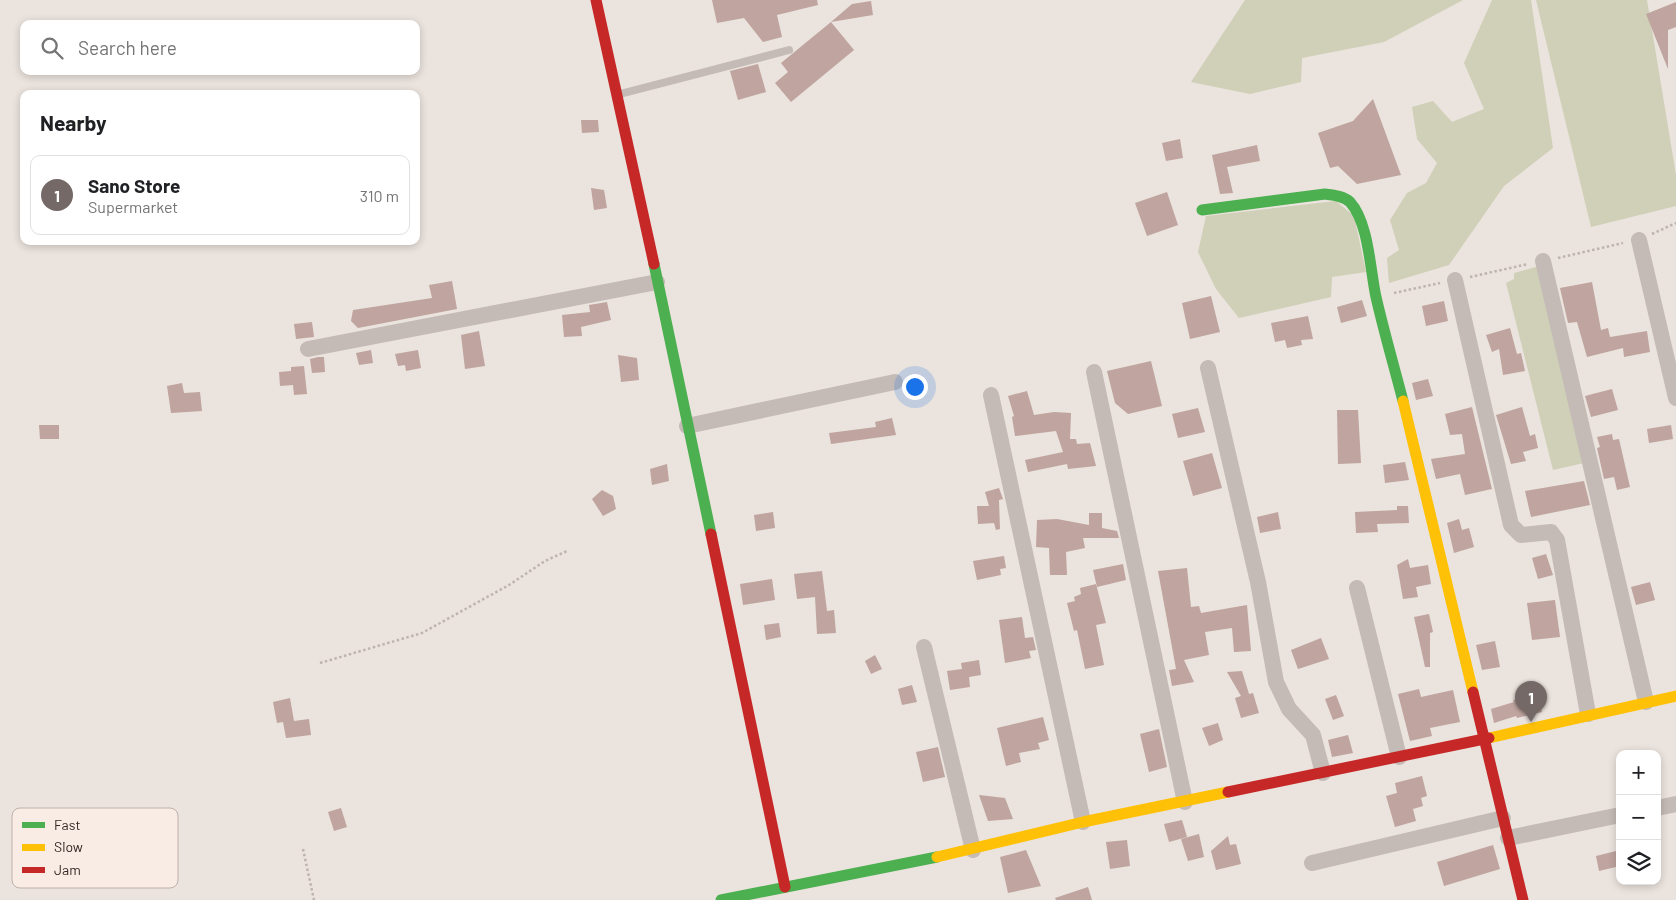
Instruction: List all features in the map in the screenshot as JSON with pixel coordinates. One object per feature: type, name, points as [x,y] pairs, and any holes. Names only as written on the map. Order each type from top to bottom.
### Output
[{"type":"street","points":[[596,0],[618,94],[787,893]]},
{"type":"street","points":[[1202,210],[1325,194],[1336,195],[1348,201],[1357,213],[1364,232],[1376,296],[1421,472],[1483,739],[1523,900]]},
{"type":"street","points":[[1639,240],[1676,398]]},
{"type":"street","points":[[1544,261],[1646,702]]},
{"type":"street","points":[[1455,280],[1511,525],[1521,535],[1550,532],[1557,540],[1588,714]]},
{"type":"street","points":[[308,349],[657,282]]},
{"type":"street","points":[[1208,368],[1258,582],[1276,682],[1289,709],[1312,735],[1322,773]]},
{"type":"street","points":[[1094,372],[1185,802]]},
{"type":"street","points":[[688,426],[895,382]]},
{"type":"street","points":[[991,395],[1083,822]]},
{"type":"street","points":[[1357,588],[1399,756]]},
{"type":"street","points":[[924,647],[973,850]]},
{"type":"street","points":[[721,900],[787,893],[973,850],[1083,822],[1483,739],[1588,714],[1676,696]]},
{"type":"street","points":[[1661,807],[1676,804]]},
{"type":"street","points":[[1508,838],[1616,816]]},
{"type":"street","points":[[1312,863],[1503,818]]},
{"type":"lane","points":[[618,94],[788,50]]},
{"type":"path","points":[[320,663],[422,633],[567,550]]},
{"type":"path","points":[[303,849],[314,900]]},
{"type":"green space","points":[[1245,0],[1463,0],[1384,42],[1302,58],[1301,82],[1250,94],[1191,82]]},
{"type":"green space","points":[[1492,0],[1531,0],[1553,148],[1504,186],[1449,265],[1389,283],[1387,258],[1399,250],[1390,220],[1407,193],[1426,183],[1437,163],[1417,139],[1412,107],[1433,101],[1452,122],[1484,109],[1464,63]]},
{"type":"green space","points":[[1536,0],[1647,0],[1676,175],[1676,206],[1591,227]]},
{"type":"green space","points":[[1336,201],[1354,216],[1366,272],[1332,277],[1331,297],[1239,318],[1216,289],[1198,252],[1206,216]]},
{"type":"green space","points":[[1540,266],[1584,463],[1553,470],[1506,283],[1514,279],[1514,273]]},
{"type":"building","points":[[712,0],[817,0],[818,5],[777,15],[782,37],[763,42],[744,18],[717,23]]},
{"type":"building","points":[[871,1],[873,15],[831,22],[852,4]]},
{"type":"building","points":[[1676,2],[1676,27],[1668,30],[1668,69],[1646,14]]},
{"type":"building","points":[[831,22],[854,50],[791,102],[775,83],[788,72],[781,63]]},
{"type":"building","points":[[758,64],[766,92],[738,100],[730,71]]},
{"type":"building","points":[[1373,99],[1401,175],[1357,184],[1338,166],[1330,168],[1318,133],[1353,121]]},
{"type":"building","points":[[581,120],[598,120],[599,132],[582,133]]},
{"type":"building","points":[[1180,139],[1183,158],[1166,161],[1162,143]]},
{"type":"building","points":[[1257,145],[1260,161],[1227,167],[1233,193],[1220,194],[1212,155]]},
{"type":"building","points":[[591,188],[604,190],[607,208],[594,210]]},
{"type":"building","points":[[1167,192],[1178,225],[1147,236],[1135,203]]},
{"type":"building","points":[[452,281],[457,309],[358,328],[351,321],[353,310],[432,298],[429,285]]},
{"type":"building","points":[[1592,282],[1601,330],[1608,328],[1610,337],[1647,331],[1650,352],[1624,357],[1623,348],[1587,357],[1577,322],[1568,323],[1560,288]]},
{"type":"building","points":[[1211,296],[1220,332],[1190,339],[1182,303]]},
{"type":"building","points":[[1362,300],[1367,316],[1341,323],[1337,307]]},
{"type":"building","points":[[1444,301],[1448,321],[1426,326],[1422,306]]},
{"type":"building","points":[[607,302],[611,320],[581,327],[582,336],[564,337],[562,315],[590,312],[589,305]]},
{"type":"building","points":[[1308,316],[1313,339],[1301,340],[1302,345],[1287,348],[1285,340],[1275,342],[1271,323]]},
{"type":"building","points":[[312,322],[314,337],[296,339],[294,324]]},
{"type":"building","points":[[1510,328],[1517,354],[1521,353],[1525,371],[1503,375],[1499,349],[1492,352],[1486,335]]},
{"type":"building","points":[[479,331],[485,366],[465,369],[461,335]]},
{"type":"building","points":[[371,350],[373,363],[359,365],[356,353]]},
{"type":"building","points":[[418,350],[421,368],[406,371],[405,365],[398,366],[395,354]]},
{"type":"building","points":[[618,355],[637,358],[639,380],[621,382]]},
{"type":"building","points":[[324,357],[325,372],[312,373],[310,359]]},
{"type":"building","points":[[1151,361],[1162,406],[1128,414],[1115,403],[1107,371]]},
{"type":"building","points":[[304,366],[307,394],[294,395],[293,385],[280,386],[279,372],[291,371],[291,367]]},
{"type":"building","points":[[1428,379],[1433,396],[1416,400],[1412,383]]},
{"type":"building","points":[[182,383],[184,393],[200,392],[202,411],[171,413],[167,386]]},
{"type":"building","points":[[1612,389],[1618,410],[1591,417],[1585,396]]},
{"type":"building","points":[[1027,391],[1034,415],[1054,412],[1071,413],[1070,439],[1076,439],[1077,444],[1090,443],[1096,466],[1068,469],[1067,464],[1028,472],[1025,460],[1063,452],[1056,431],[1015,436],[1012,417],[1014,416],[1008,396]]},
{"type":"building","points":[[1472,407],[1492,489],[1465,495],[1460,474],[1436,479],[1431,459],[1465,454],[1462,434],[1450,435],[1445,414]]},
{"type":"building","points":[[1522,407],[1530,436],[1535,434],[1538,448],[1523,452],[1526,461],[1511,464],[1496,415]]},
{"type":"building","points":[[1198,408],[1205,432],[1178,438],[1172,414]]},
{"type":"building","points":[[1337,410],[1358,410],[1361,463],[1338,464]]},
{"type":"building","points":[[892,418],[896,435],[831,444],[829,433],[876,427],[875,422]]},
{"type":"building","points":[[39,425],[59,425],[59,439],[40,439]]},
{"type":"building","points":[[1671,425],[1673,439],[1649,443],[1647,429]]},
{"type":"building","points":[[1612,434],[1613,440],[1619,439],[1630,487],[1617,490],[1614,477],[1604,479],[1597,448],[1600,447],[1597,437]]},
{"type":"building","points":[[1212,453],[1222,488],[1193,496],[1183,461]]},
{"type":"building","points":[[1405,462],[1409,480],[1385,483],[1383,465]]},
{"type":"building","points":[[667,464],[669,481],[652,485],[650,469]]},
{"type":"building","points":[[1584,481],[1590,505],[1531,517],[1525,491]]},
{"type":"building","points":[[999,488],[1003,499],[999,500],[1000,529],[996,530],[994,523],[978,524],[977,506],[989,506],[985,492]]},
{"type":"building","points":[[602,490],[613,496],[616,509],[603,516],[592,499]]},
{"type":"building","points":[[1397,506],[1408,506],[1409,523],[1377,524],[1378,532],[1356,533],[1355,512],[1397,510]]},
{"type":"building","points":[[773,512],[775,528],[756,531],[754,515]]},
{"type":"building","points":[[1278,512],[1281,529],[1260,533],[1257,517]]},
{"type":"building","points":[[1089,513],[1102,513],[1102,528],[1117,531],[1119,538],[1083,538],[1085,548],[1066,552],[1067,575],[1050,575],[1049,548],[1036,547],[1037,520],[1057,519],[1089,525]]},
{"type":"building","points":[[1459,519],[1462,530],[1469,528],[1474,547],[1454,553],[1447,523]]},
{"type":"building","points":[[1546,554],[1553,575],[1538,579],[1532,558]]},
{"type":"building","points":[[1004,556],[1006,568],[1000,569],[1001,575],[977,580],[973,561]]},
{"type":"building","points":[[1408,559],[1410,568],[1428,565],[1431,584],[1416,587],[1418,597],[1403,599],[1397,565]]},
{"type":"building","points":[[1123,564],[1126,580],[1097,587],[1093,570]]},
{"type":"building","points":[[1187,568],[1191,607],[1199,606],[1201,613],[1247,605],[1251,651],[1234,652],[1232,628],[1205,632],[1209,655],[1184,660],[1194,682],[1172,686],[1169,670],[1176,669],[1158,571]]},
{"type":"building","points":[[822,571],[827,611],[834,610],[836,633],[817,634],[815,597],[797,599],[794,574]]},
{"type":"building","points":[[772,579],[775,600],[743,605],[740,584]]},
{"type":"building","points":[[1650,582],[1655,600],[1636,605],[1631,587]]},
{"type":"building","points":[[1096,584],[1106,623],[1096,625],[1104,665],[1085,669],[1077,630],[1074,631],[1067,603],[1075,601],[1074,597],[1081,594],[1080,588]]},
{"type":"building","points":[[1555,600],[1560,637],[1532,640],[1527,603]]},
{"type":"building","points":[[1429,614],[1433,632],[1430,633],[1430,667],[1425,667],[1414,617]]},
{"type":"building","points":[[1022,617],[1025,638],[1033,637],[1036,650],[1029,651],[1031,658],[1005,663],[999,620]]},
{"type":"building","points":[[779,623],[781,637],[766,640],[764,625]]},
{"type":"building","points":[[1321,638],[1329,659],[1298,669],[1291,650]]},
{"type":"building","points":[[1495,641],[1500,667],[1482,670],[1476,645]]},
{"type":"building","points":[[875,655],[882,669],[871,674],[865,661]]},
{"type":"building","points":[[979,660],[981,675],[969,677],[970,687],[950,690],[947,671],[962,669],[961,663]]},
{"type":"building","points":[[1242,671],[1249,694],[1253,693],[1259,713],[1241,718],[1235,698],[1241,696],[1227,672]]},
{"type":"building","points":[[912,685],[917,702],[902,705],[898,689]]},
{"type":"building","points":[[1419,689],[1421,697],[1453,690],[1460,722],[1430,728],[1432,736],[1410,741],[1398,694]]},
{"type":"building","points":[[1336,695],[1344,716],[1333,720],[1325,699]]},
{"type":"building","points":[[1538,695],[1542,712],[1517,718],[1516,716],[1494,723],[1491,709],[1514,702],[1513,700]]},
{"type":"building","points":[[290,698],[294,721],[309,719],[311,735],[286,738],[283,722],[277,723],[273,702]]},
{"type":"building","points":[[1043,717],[1049,740],[1038,743],[1040,749],[1019,753],[1021,762],[1006,766],[997,728]]},
{"type":"building","points":[[1218,723],[1223,740],[1209,746],[1202,728]]},
{"type":"building","points":[[1159,729],[1167,767],[1149,772],[1140,734]]},
{"type":"building","points":[[1348,735],[1353,753],[1332,757],[1328,740]]},
{"type":"building","points":[[938,747],[945,777],[923,782],[916,752]]},
{"type":"building","points":[[1422,776],[1427,796],[1421,798],[1423,806],[1413,809],[1416,821],[1395,827],[1386,796],[1397,793],[1395,783]]},
{"type":"building","points":[[979,795],[1005,798],[1013,819],[988,821]]},
{"type":"building","points":[[341,808],[347,827],[334,831],[328,812]]},
{"type":"building","points":[[1182,820],[1187,837],[1169,842],[1164,824]]},
{"type":"building","points":[[1199,834],[1204,857],[1188,861],[1181,839]]},
{"type":"building","points":[[1228,836],[1230,845],[1236,844],[1241,864],[1216,870],[1211,851]]},
{"type":"building","points":[[1127,840],[1130,866],[1110,869],[1106,842]]},
{"type":"building","points":[[1493,845],[1500,869],[1444,886],[1437,862]]},
{"type":"building","points":[[1026,850],[1041,886],[1008,893],[1000,857]]},
{"type":"building","points":[[1616,851],[1616,867],[1599,871],[1596,856]]},
{"type":"building","points":[[1088,887],[1092,900],[1056,900],[1055,898]]},
{"type":"traffic: fast","points":[[1202,210],[1325,194],[1335,195],[1348,200],[1356,211],[1365,234],[1376,297],[1403,401]]},
{"type":"traffic: fast","points":[[654,264],[711,534]]},
{"type":"traffic: fast","points":[[721,900],[937,857]]},
{"type":"traffic: slow","points":[[1403,401],[1473,692]]},
{"type":"traffic: slow","points":[[1489,738],[1676,696]]},
{"type":"traffic: slow","points":[[937,857],[1083,822],[1228,792]]},
{"type":"traffic: jam","points":[[596,0],[654,264]]},
{"type":"traffic: jam","points":[[711,534],[785,887]]},
{"type":"traffic: jam","points":[[1473,692],[1523,900]]},
{"type":"traffic: jam","points":[[1228,792],[1489,738]]},
{"type":"place","name":"Sano Store","points":[[1531,722]]}]
